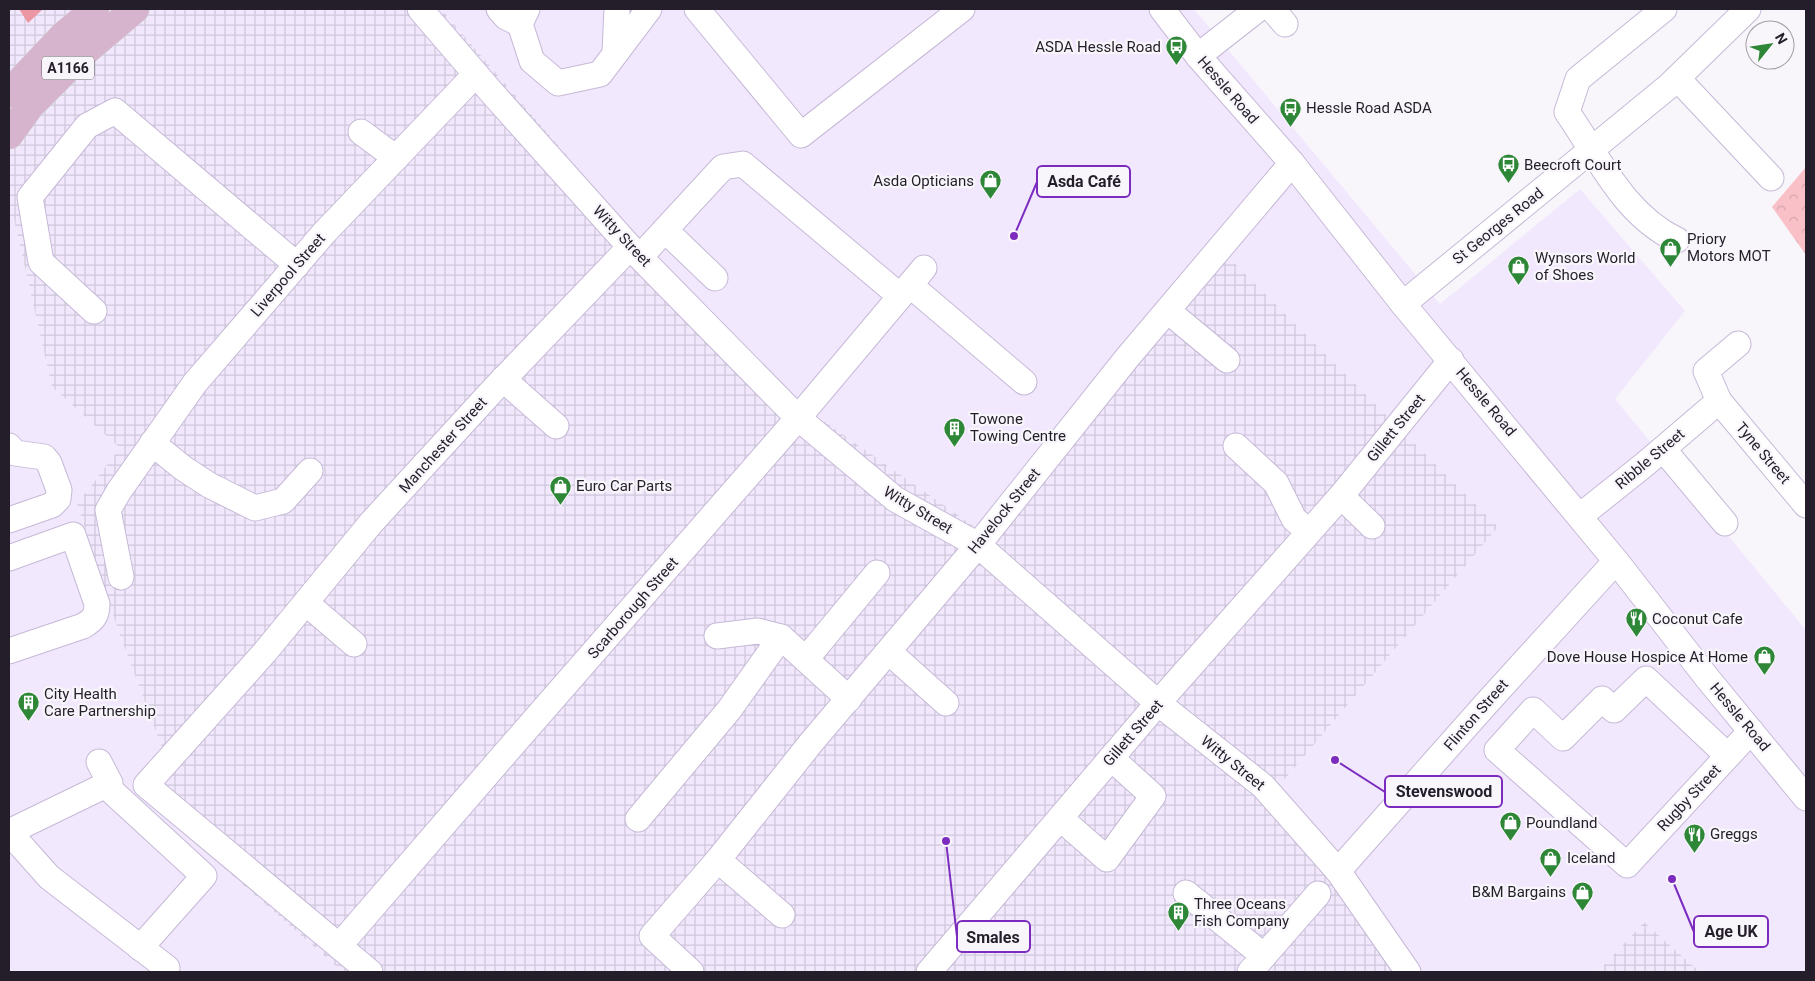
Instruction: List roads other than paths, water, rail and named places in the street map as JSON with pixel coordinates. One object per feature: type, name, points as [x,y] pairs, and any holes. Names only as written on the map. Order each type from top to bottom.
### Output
[{"type":"main road","name":"A1166","points":[[9,94],[64,35],[95,9]]},
{"type":"main road","name":"A1166","points":[[9,135],[30,106],[75,61],[135,9]]},
{"type":"street","name":"Witty Street","points":[[420,9],[635,252],[798,418],[894,499],[978,545],[1158,703],[1263,786],[1338,871],[1408,972]]},
{"type":"street","points":[[499,9],[506,17],[524,16],[532,60],[558,83],[600,74],[649,9]]},
{"type":"street","points":[[615,52],[617,9]]},
{"type":"street","points":[[697,9],[802,135],[955,11]]},
{"type":"street","name":"Hessle Road","points":[[1162,9],[1198,56],[1292,163],[1404,304],[1580,516],[1708,680],[1806,798]]},
{"type":"street","points":[[1198,56],[1258,9]]},
{"type":"street","points":[[1664,9],[1578,79],[1567,112],[1612,181],[1645,220],[1656,229],[1677,240]]},
{"type":"street","name":"St Georges Road","points":[[1404,304],[1677,78],[1738,12]]},
{"type":"street","name":"Liverpool Street","points":[[121,576],[108,510],[118,491],[195,383],[324,233],[476,74]]},
{"type":"street","points":[[1677,78],[1771,178]]},
{"type":"street","points":[[94,311],[41,262],[30,197],[87,126],[115,110],[297,265]]},
{"type":"street","points":[[361,132],[396,158]]},
{"type":"street","name":"Havelock Street","points":[[690,972],[652,936],[718,860],[810,744],[978,545],[1127,358],[1292,163]]},
{"type":"street","name":"Manchester Street","points":[[339,946],[146,785],[265,652],[372,523],[504,379],[635,252],[665,230],[723,166],[743,164],[912,283],[1024,382]]},
{"type":"street","points":[[665,230],[715,278]]},
{"type":"street","name":"Scarborough Street","points":[[339,946],[502,756],[798,418],[912,283]]},
{"type":"street","points":[[1168,311],[1227,360]]},
{"type":"street","name":"Tyne Street","points":[[1738,344],[1706,371],[1719,400],[1806,505]]},
{"type":"street","name":"Gillett Street","points":[[929,972],[1158,703],[1341,496],[1451,360]]},
{"type":"street","points":[[504,379],[556,426]]},
{"type":"street","name":"Ribble Street","points":[[1580,516],[1663,449],[1719,400]]},
{"type":"street","points":[[152,443],[183,468],[209,485],[255,508],[283,501],[310,471]]},
{"type":"street","points":[[9,446],[16,453],[44,458],[49,464],[59,490],[58,499],[52,505],[9,520]]},
{"type":"street","points":[[1236,446],[1276,483],[1294,519],[1309,532]]},
{"type":"street","points":[[1663,449],[1725,522]]},
{"type":"street","points":[[1341,496],[1372,526]]},
{"type":"street","points":[[9,558],[73,535],[97,604],[97,613],[93,621],[84,626],[9,650]]},
{"type":"street","name":"Flinton Street","points":[[1338,871],[1616,561]]},
{"type":"street","points":[[806,659],[877,573]]},
{"type":"street","points":[[306,603],[354,644]]},
{"type":"street","points":[[717,636],[758,631],[781,637],[849,699]]},
{"type":"street","points":[[638,820],[729,710],[781,637]]},
{"type":"street","points":[[889,652],[946,703]]},
{"type":"street","name":"Rugby Street","points":[[1728,756],[1646,679],[1614,710],[1602,699],[1563,738],[1533,710],[1497,750],[1627,865],[1728,756],[1751,731]]},
{"type":"street","points":[[1060,818],[1107,859],[1153,796],[1112,758]]},
{"type":"street","points":[[140,948],[204,876],[105,777],[9,832],[49,877],[140,948],[167,968]]},
{"type":"street","points":[[718,860],[782,915]]},
{"type":"street","points":[[1186,893],[1257,964],[1318,894]]},
{"type":"street","points":[[339,946],[370,972]]},
{"type":"place","name":"ASDA Hessle Road","points":[[1177,66]]},
{"type":"place","name":"Hessle Road ASDA","points":[[1290,127]]},
{"type":"place","name":"Beecroft Court","points":[[1508,184]]},
{"type":"place","name":"Asda Opticians","points":[[990,200]]},
{"type":"place","name":"Asda Café","points":[[1014,236]]},
{"type":"place","name":"Priory Motors MOT","points":[[1671,267]]},
{"type":"place","name":"Wynsors World of Shoes","points":[[1519,286]]},
{"type":"place","name":"Towone Towing Centre","points":[[954,447]]},
{"type":"place","name":"Euro Car Parts","points":[[560,505]]},
{"type":"place","name":"Coconut Cafe","points":[[1636,638]]},
{"type":"place","name":"Dove House Hospice At Home","points":[[1764,676]]},
{"type":"place","name":"City Health Care Partnership","points":[[28,722]]},
{"type":"place","name":"Stevenswood","points":[[1335,760]]},
{"type":"place","name":"Smales","points":[[946,841]]},
{"type":"place","name":"Poundland","points":[[1510,842]]},
{"type":"place","name":"Greggs","points":[[1694,853]]},
{"type":"place","name":"Iceland","points":[[1551,877]]},
{"type":"place","name":"Age UK","points":[[1672,879]]},
{"type":"place","name":"B&M Bargains","points":[[1582,911]]},
{"type":"place","name":"Three Oceans Fish Company","points":[[1178,932]]}]
